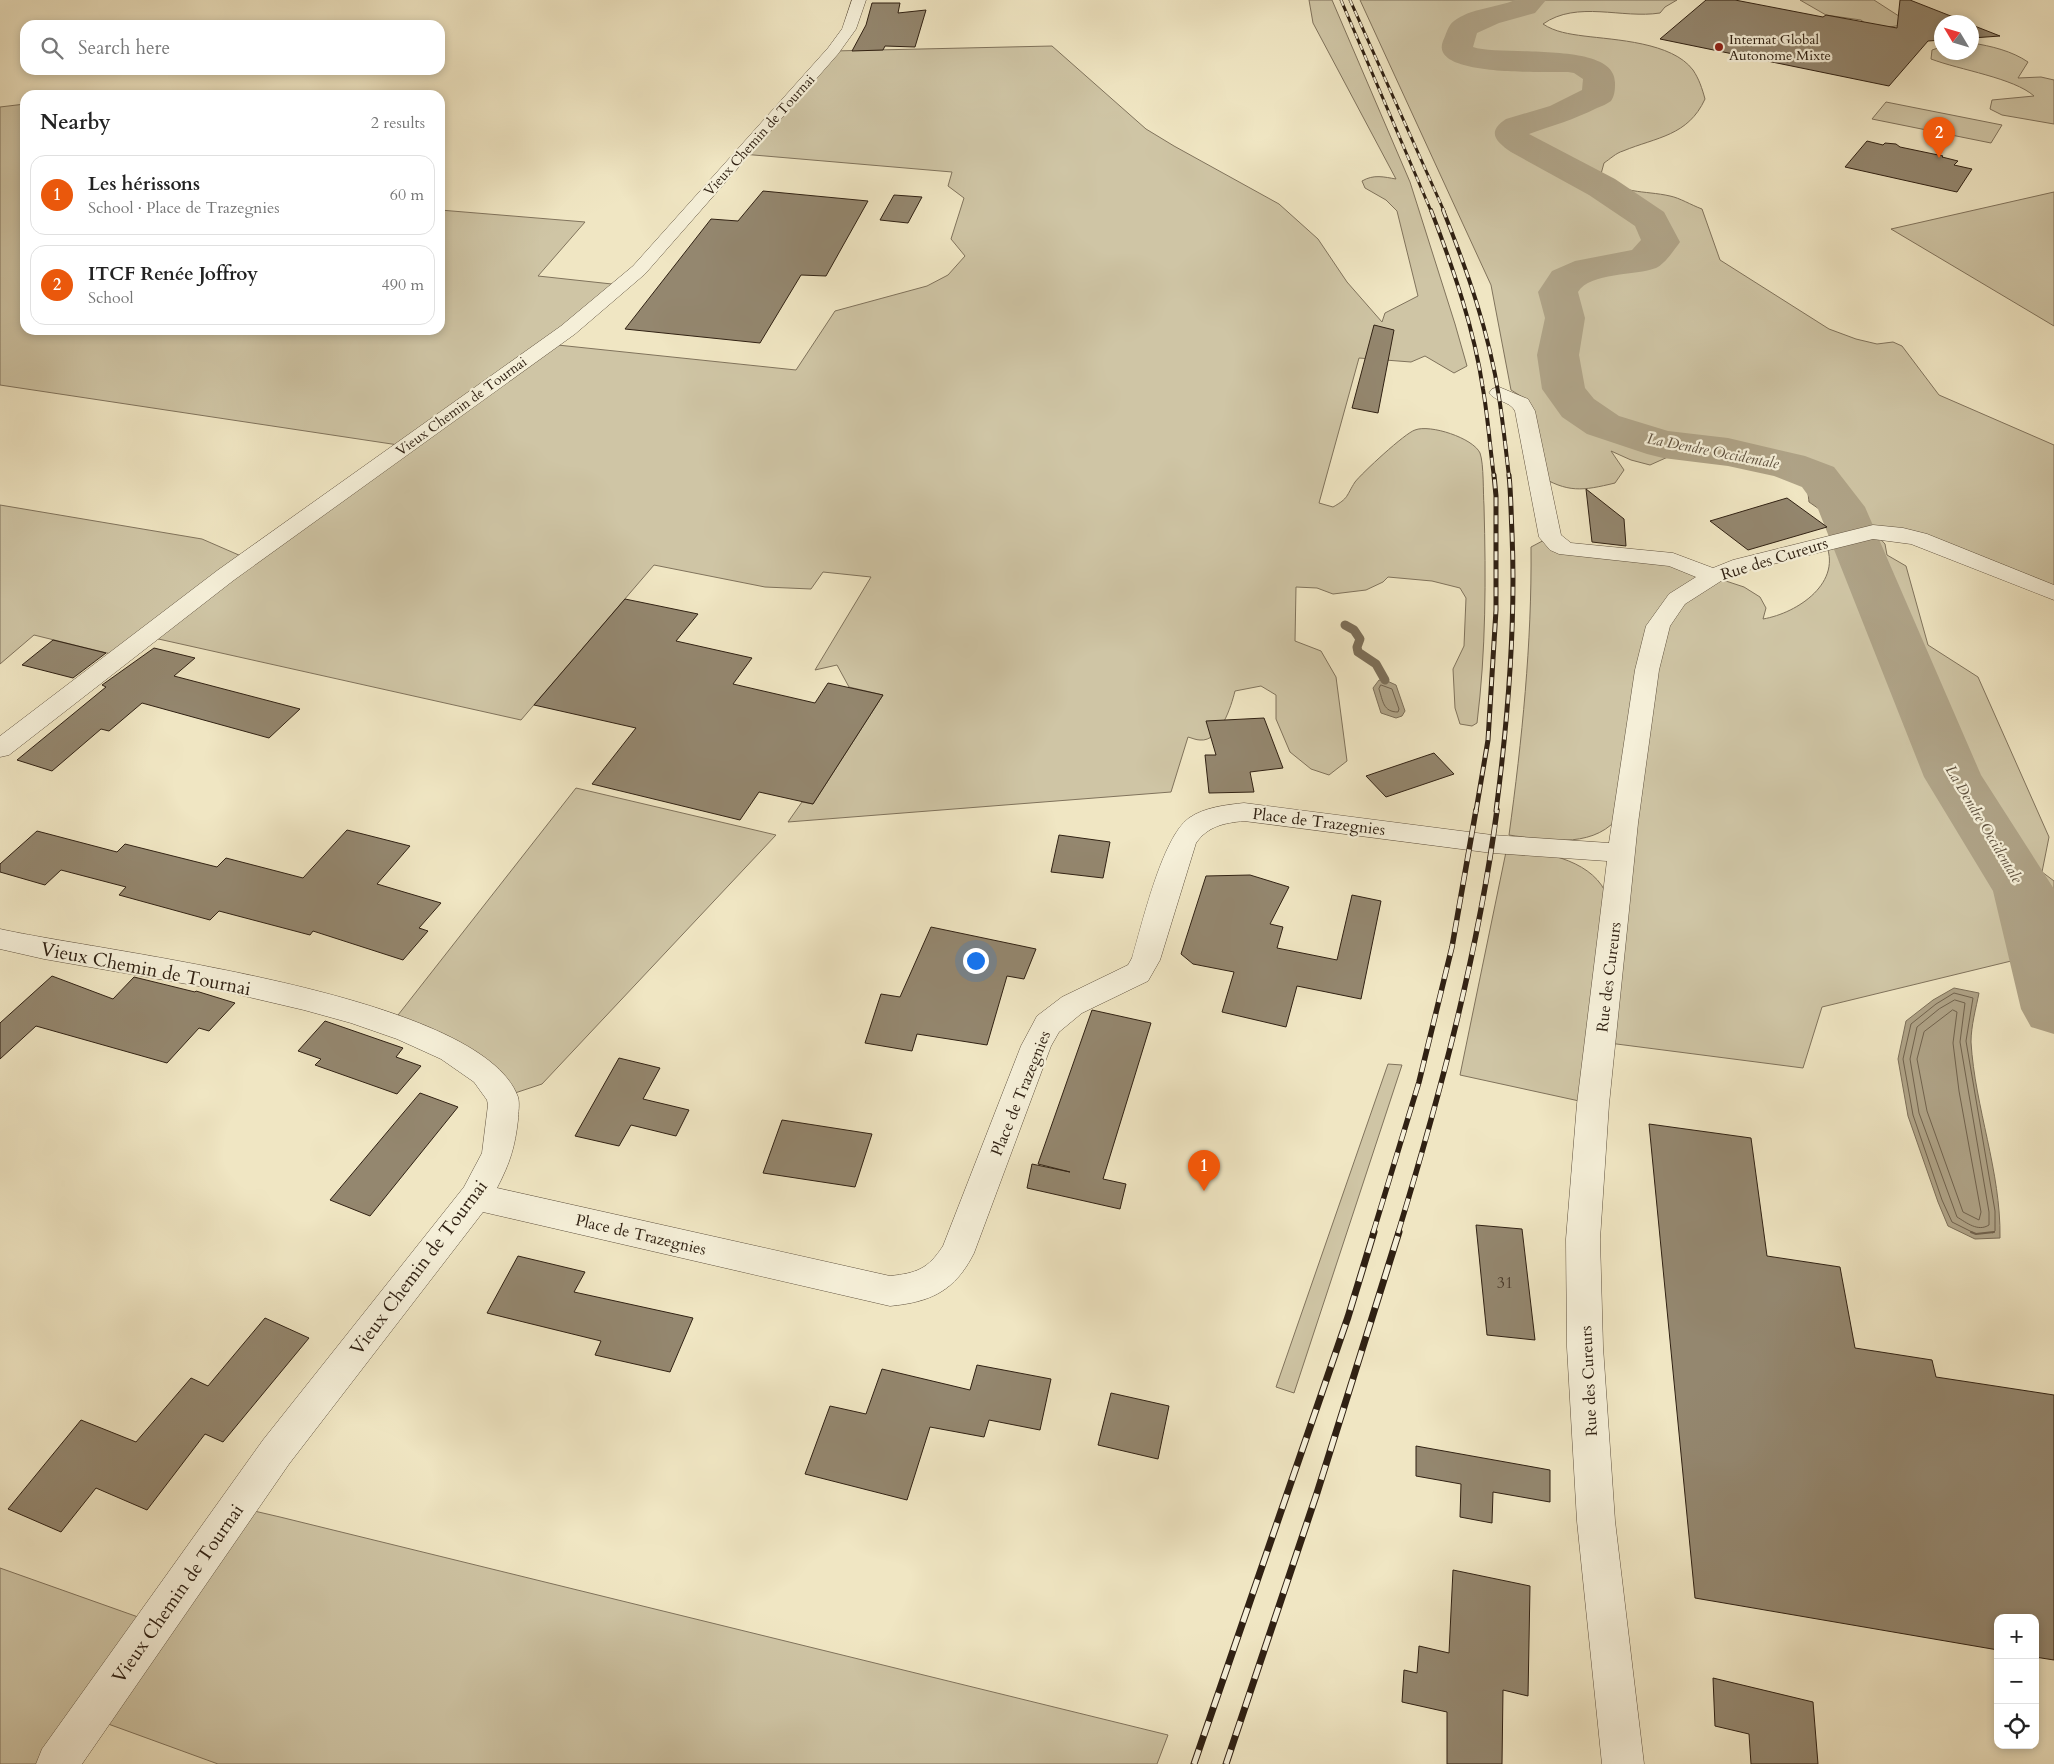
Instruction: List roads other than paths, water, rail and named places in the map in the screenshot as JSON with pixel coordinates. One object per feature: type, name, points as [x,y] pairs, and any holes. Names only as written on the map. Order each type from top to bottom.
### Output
[{"type":"street","name":"Vieux Chemin de Tournai","points":[[0,749],[226,575],[568,330],[639,270],[833,51],[849,29],[858,0]]},
{"type":"street","points":[[1498,393],[1521,403],[1525,411],[1550,537],[1558,545],[1566,549],[1673,560],[1713,576]]},
{"type":"street","name":"Rue des Cureurs","points":[[1623,1764],[1608,1651],[1596,1521],[1585,1347],[1583,1239],[1593,1104],[1631,770],[1646,679],[1658,626],[1677,599],[1713,576],[1741,565],[1873,532],[1894,533],[1919,539],[2054,593]]},
{"type":"street","name":"Place de Trazegnies","points":[[476,1197],[890,1290],[912,1289],[933,1281],[947,1270],[957,1253],[1036,1046],[1048,1024],[1072,1005],[1138,973],[1146,960],[1179,850],[1184,837],[1194,826],[1209,818],[1226,813],[1244,812],[1492,844],[1621,853]]},
{"type":"street","name":"Vieux Chemin de Tournai","points":[[0,938],[28,946],[179,971],[275,992],[391,1024],[452,1050],[477,1066],[494,1080],[502,1097],[499,1146],[489,1173],[476,1197],[276,1452],[58,1764]]},
{"type":"water","points":[[1681,443],[1765,453],[1791,460],[1815,471],[1836,486],[1856,506],[1873,532],[1845,538],[1835,520],[1809,502],[1805,482],[1793,472],[1762,461],[1726,455],[1679,452]]},
{"type":"water","points":[[1379,680],[1385,680],[1396,685],[1405,711],[1402,716],[1396,718],[1381,713],[1373,688]]},
{"type":"water","points":[[1954,988],[1979,993],[1971,1042],[1973,1067],[1996,1188],[2000,1238],[1975,1239],[1948,1226],[1908,1116],[1898,1059],[1906,1021],[1933,1000]]},
{"type":"waterway","name":"La Dendre Occidentale","points":[[1531,0],[1525,7],[1488,17],[1464,28],[1457,45],[1458,52],[1488,60],[1568,62],[1583,65],[1599,76],[1598,95],[1562,113],[1518,126],[1512,130],[1512,137],[1523,145],[1602,187],[1651,220],[1661,242],[1644,259],[1589,269],[1566,279],[1558,292],[1565,318],[1558,355],[1564,389],[1578,408],[1603,425],[1663,444],[1728,452],[1789,466],[1818,477],[1841,507],[1953,777],[2024,890],[2054,1009]]},
{"type":"waterway","points":[[1345,625],[1354,630],[1360,639],[1357,647],[1358,652],[1376,664],[1385,680]]},
{"type":"railway","points":[[1341,0],[1431,211]]},
{"type":"railway","points":[[1350,0],[1444,211]]},
{"type":"railway","points":[[1431,210],[1455,276],[1474,343],[1485,400],[1494,477]]},
{"type":"railway","points":[[1443,210],[1469,278],[1495,373],[1509,477]]},
{"type":"railway","points":[[1476,811],[1488,740],[1496,610],[1496,496],[1494,475]]},
{"type":"railway","points":[[1496,811],[1504,742],[1512,638],[1513,568],[1509,475]]},
{"type":"railway","points":[[1373,1233],[1419,1082],[1452,947],[1476,810]]},
{"type":"railway","points":[[1398,1233],[1429,1129],[1456,1024],[1479,917],[1497,810]]},
{"type":"railway","points":[[1194,1764],[1348,1317],[1374,1232]]},
{"type":"railway","points":[[1226,1764],[1317,1493],[1399,1232]]},
{"type":"place","name":"Internat Global Autonome Mixte","points":[[1719,47]]},
{"type":"place","name":"ITCF Renée Joffroy","points":[[1939,158]]},
{"type":"place","name":"Les hérissons","points":[[1204,1191]]}]
